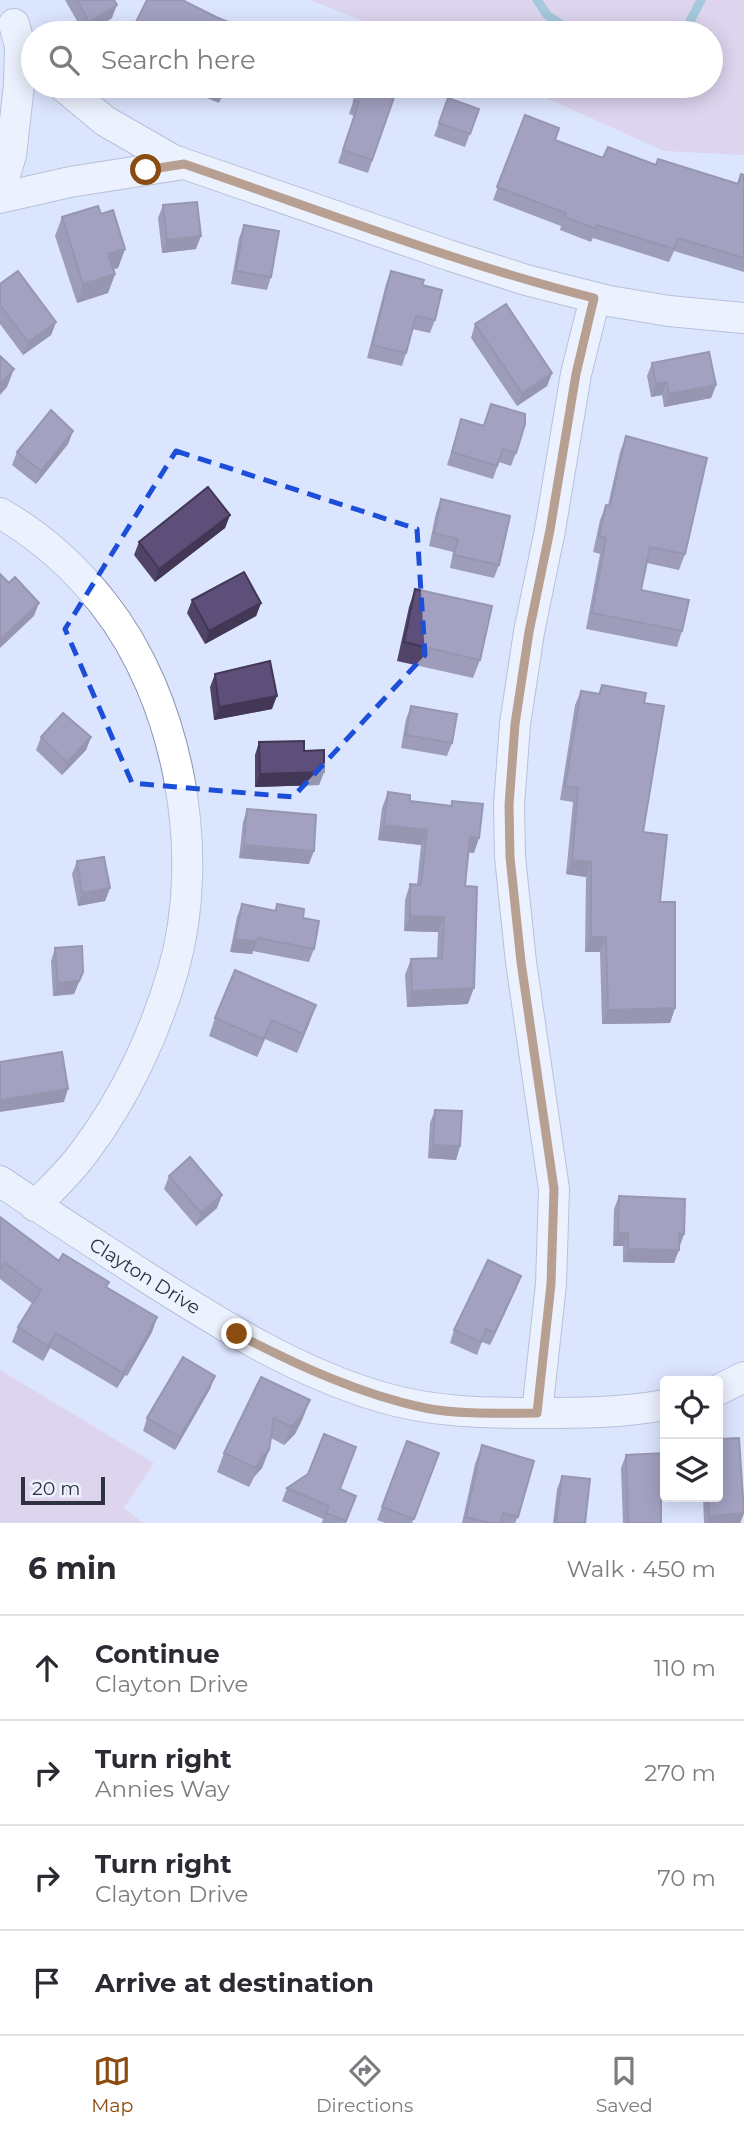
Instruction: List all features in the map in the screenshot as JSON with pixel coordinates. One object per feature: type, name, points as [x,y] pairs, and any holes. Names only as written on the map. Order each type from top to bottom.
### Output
[{"type":"street","points":[[9,12],[21,31]]},
{"type":"street","points":[[0,192],[11,155],[19,85],[20,46],[9,12]]},
{"type":"street","points":[[77,98],[127,135],[184,164],[448,255],[594,298],[669,311],[744,318]]},
{"type":"street","points":[[0,198],[70,182],[184,164]]},
{"type":"street","points":[[537,1413],[551,1284],[554,1189],[517,935],[510,857],[509,805],[515,724],[529,632],[550,530],[576,374],[594,298]]},
{"type":"street","points":[[0,513],[43,541],[65,561],[104,604],[124,634],[155,696],[166,729],[181,796],[186,839],[187,882],[183,924],[173,970],[159,1014],[135,1068],[105,1123],[84,1153],[36,1206]]},
{"type":"street","name":"Clayton Drive","points":[[0,1181],[237,1334],[289,1361],[380,1397],[428,1408],[459,1411],[600,1413],[660,1406]]},
{"type":"street","points":[[723,1388],[744,1377]]},
{"type":"highlighted area","points":[[176,451],[417,529],[425,655],[293,797],[132,783],[65,629]]},
{"type":"shaded area","points":[[310,0],[744,0],[744,155],[664,151],[547,98],[723,98],[723,21],[363,21]]},
{"type":"shaded area","points":[[0,1370],[154,1463],[124,1508],[143,1523],[0,1523]]},
{"type":"building","points":[[77,0],[114,0],[117,5],[88,21]]},
{"type":"building","points":[[147,0],[184,0],[226,21],[136,21]]},
{"type":"building","points":[[355,98],[394,98],[372,160],[343,150],[359,102],[354,101]]},
{"type":"building","points":[[448,98],[479,109],[470,134],[439,123]]},
{"type":"building","points":[[525,115],[559,128],[555,140],[603,158],[608,147],[656,165],[658,159],[738,184],[741,174],[744,175],[744,258],[678,238],[674,249],[597,225],[596,229],[564,217],[566,213],[497,187]]},
{"type":"building","points":[[197,202],[201,236],[167,240],[163,205]]},
{"type":"building","points":[[98,206],[101,214],[113,210],[125,249],[108,254],[115,274],[83,284],[62,217]]},
{"type":"building","points":[[244,225],[279,231],[271,277],[236,271]]},
{"type":"building","points":[[18,271],[56,322],[28,342],[0,305],[0,284]]},
{"type":"building","points":[[391,271],[424,280],[422,285],[442,290],[435,320],[416,316],[406,353],[372,345]]},
{"type":"building","points":[[506,304],[552,373],[522,393],[475,324]]},
{"type":"building","points":[[709,352],[716,385],[669,394],[667,382],[656,384],[652,363]]},
{"type":"building","points":[[0,356],[14,369],[0,384]]},
{"type":"building","points":[[491,404],[525,414],[525,424],[516,453],[503,449],[497,466],[452,452],[461,419],[484,426]]},
{"type":"building","points":[[51,410],[73,431],[41,471],[17,452]]},
{"type":"building","points":[[626,436],[707,458],[685,554],[650,547],[641,590],[689,600],[682,631],[592,613],[606,538],[599,536],[606,505],[610,506]]},
{"type":"building","points":[[208,487],[230,515],[159,569],[139,542]]},
{"type":"building","points":[[441,499],[510,516],[499,565],[454,555],[458,539],[434,533]]},
{"type":"building","points":[[244,572],[261,603],[209,631],[192,600]]},
{"type":"building","points":[[0,574],[9,583],[15,577],[39,603],[0,640]]},
{"type":"building","points":[[415,589],[492,606],[480,660],[404,642]]},
{"type":"building","points":[[270,661],[277,696],[219,707],[215,674]]},
{"type":"building","points":[[602,685],[646,693],[644,703],[664,706],[643,832],[667,835],[660,902],[675,902],[675,1008],[608,1010],[606,937],[591,937],[591,862],[572,860],[578,788],[565,786],[581,691],[600,694]]},
{"type":"building","points":[[411,706],[457,714],[452,743],[406,735]]},
{"type":"building","points":[[63,713],[91,737],[67,762],[41,737]]},
{"type":"building","points":[[304,741],[304,751],[324,750],[324,772],[260,774],[259,742]]},
{"type":"building","points":[[388,792],[410,795],[410,801],[452,806],[452,801],[483,804],[479,838],[470,836],[465,886],[477,887],[474,988],[412,991],[411,959],[442,958],[444,917],[410,916],[410,884],[421,885],[427,830],[384,825]]},
{"type":"building","points":[[247,809],[316,815],[314,851],[244,845]]},
{"type":"building","points":[[104,857],[110,888],[82,893],[77,861]]},
{"type":"building","points":[[242,904],[276,911],[277,904],[304,909],[303,918],[319,921],[314,949],[258,938],[257,941],[235,939]]},
{"type":"building","points":[[82,946],[83,972],[79,981],[58,983],[55,948]]},
{"type":"building","points":[[235,970],[316,1005],[303,1034],[272,1020],[263,1039],[215,1018]]},
{"type":"building","points":[[62,1052],[68,1089],[0,1100],[0,1062]]},
{"type":"building","points":[[435,1110],[462,1111],[460,1146],[433,1145]]},
{"type":"building","points":[[190,1157],[222,1195],[201,1213],[169,1176]]},
{"type":"building","points":[[619,1196],[685,1199],[684,1234],[679,1234],[679,1250],[628,1249],[628,1233],[618,1233]]},
{"type":"building","points":[[0,1217],[59,1261],[63,1254],[109,1282],[106,1287],[157,1317],[133,1361],[130,1360],[123,1373],[56,1333],[48,1346],[18,1327],[41,1290],[5,1263],[0,1269]]},
{"type":"building","points":[[488,1260],[521,1276],[495,1332],[486,1329],[481,1342],[454,1330]]},
{"type":"building","points":[[183,1357],[215,1376],[180,1437],[147,1418]]},
{"type":"building","points":[[261,1377],[310,1400],[291,1427],[274,1418],[269,1450],[256,1468],[224,1453]]},
{"type":"building","points":[[324,1434],[356,1447],[340,1489],[356,1496],[346,1521],[326,1513],[329,1506],[287,1488],[308,1474]]},
{"type":"building","points":[[739,1438],[744,1513],[709,1516],[708,1502],[723,1502],[723,1439]]},
{"type":"building","points":[[407,1441],[439,1453],[414,1519],[382,1507]]},
{"type":"building","points":[[482,1445],[534,1461],[518,1517],[503,1513],[501,1523],[491,1523],[466,1517]]},
{"type":"building","points":[[660,1453],[661,1523],[628,1523],[626,1455]]},
{"type":"building","points":[[562,1476],[590,1479],[585,1523],[556,1523]]},
{"type":"waterway","points":[[537,0],[547,15],[556,21]]},
{"type":"waterway","points":[[690,21],[701,0]]},
{"type":"route","points":[[146,170],[184,164],[448,255],[594,298],[576,374],[550,530],[529,632],[511,764],[510,857],[514,909],[554,1189],[551,1284],[537,1413],[428,1408],[380,1397],[289,1361],[237,1334]]}]
